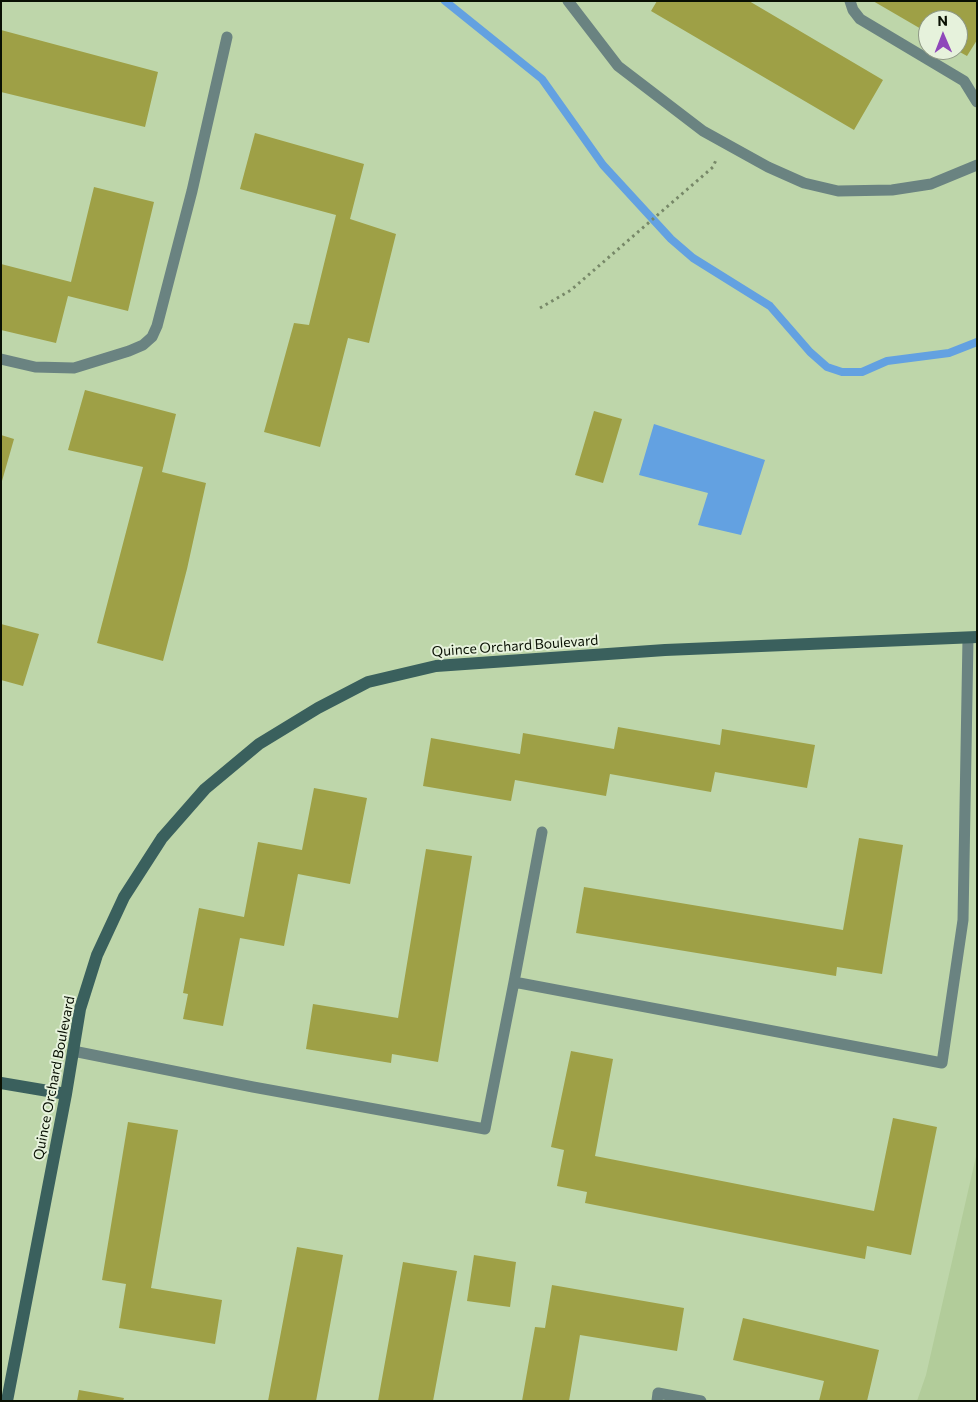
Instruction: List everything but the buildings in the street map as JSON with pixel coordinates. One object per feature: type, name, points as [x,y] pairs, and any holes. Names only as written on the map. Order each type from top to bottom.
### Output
[{"type":"street","name":"Quince Orchard Boulevard","points":[[7,1401],[66,1094],[80,1009],[97,955],[124,897],[162,838],[205,789],[258,744],[318,708],[368,682],[436,666],[665,650],[972,637]]},
{"type":"street","points":[[1,1083],[66,1094]]},
{"type":"lane","points":[[568,1],[618,66],[703,131],[768,167],[804,183],[838,191],[892,190],[931,184],[977,165]]},
{"type":"lane","points":[[850,1],[853,10],[860,18],[964,81],[977,102]]},
{"type":"lane","points":[[1,359],[35,367],[74,368],[143,345],[152,337],[157,326],[192,191],[226,37]]},
{"type":"lane","points":[[514,982],[942,1063],[963,920],[972,637]]},
{"type":"lane","points":[[73,1051],[253,1087],[485,1129],[542,832]]},
{"type":"lane","points":[[657,1401],[658,1393],[701,1401]]},
{"type":"path","points":[[540,308],[571,290],[712,167],[724,143]]},
{"type":"shaded area","points":[[977,1152],[977,1401],[917,1401],[926,1375]]},
{"type":"water","points":[[654,424],[765,460],[741,535],[698,525],[708,493],[639,475]]},
{"type":"waterway","points":[[445,1],[542,79],[603,165],[671,239],[693,258],[770,306],[810,352],[827,367],[842,372],[862,372],[887,361],[949,353],[977,342]]}]
